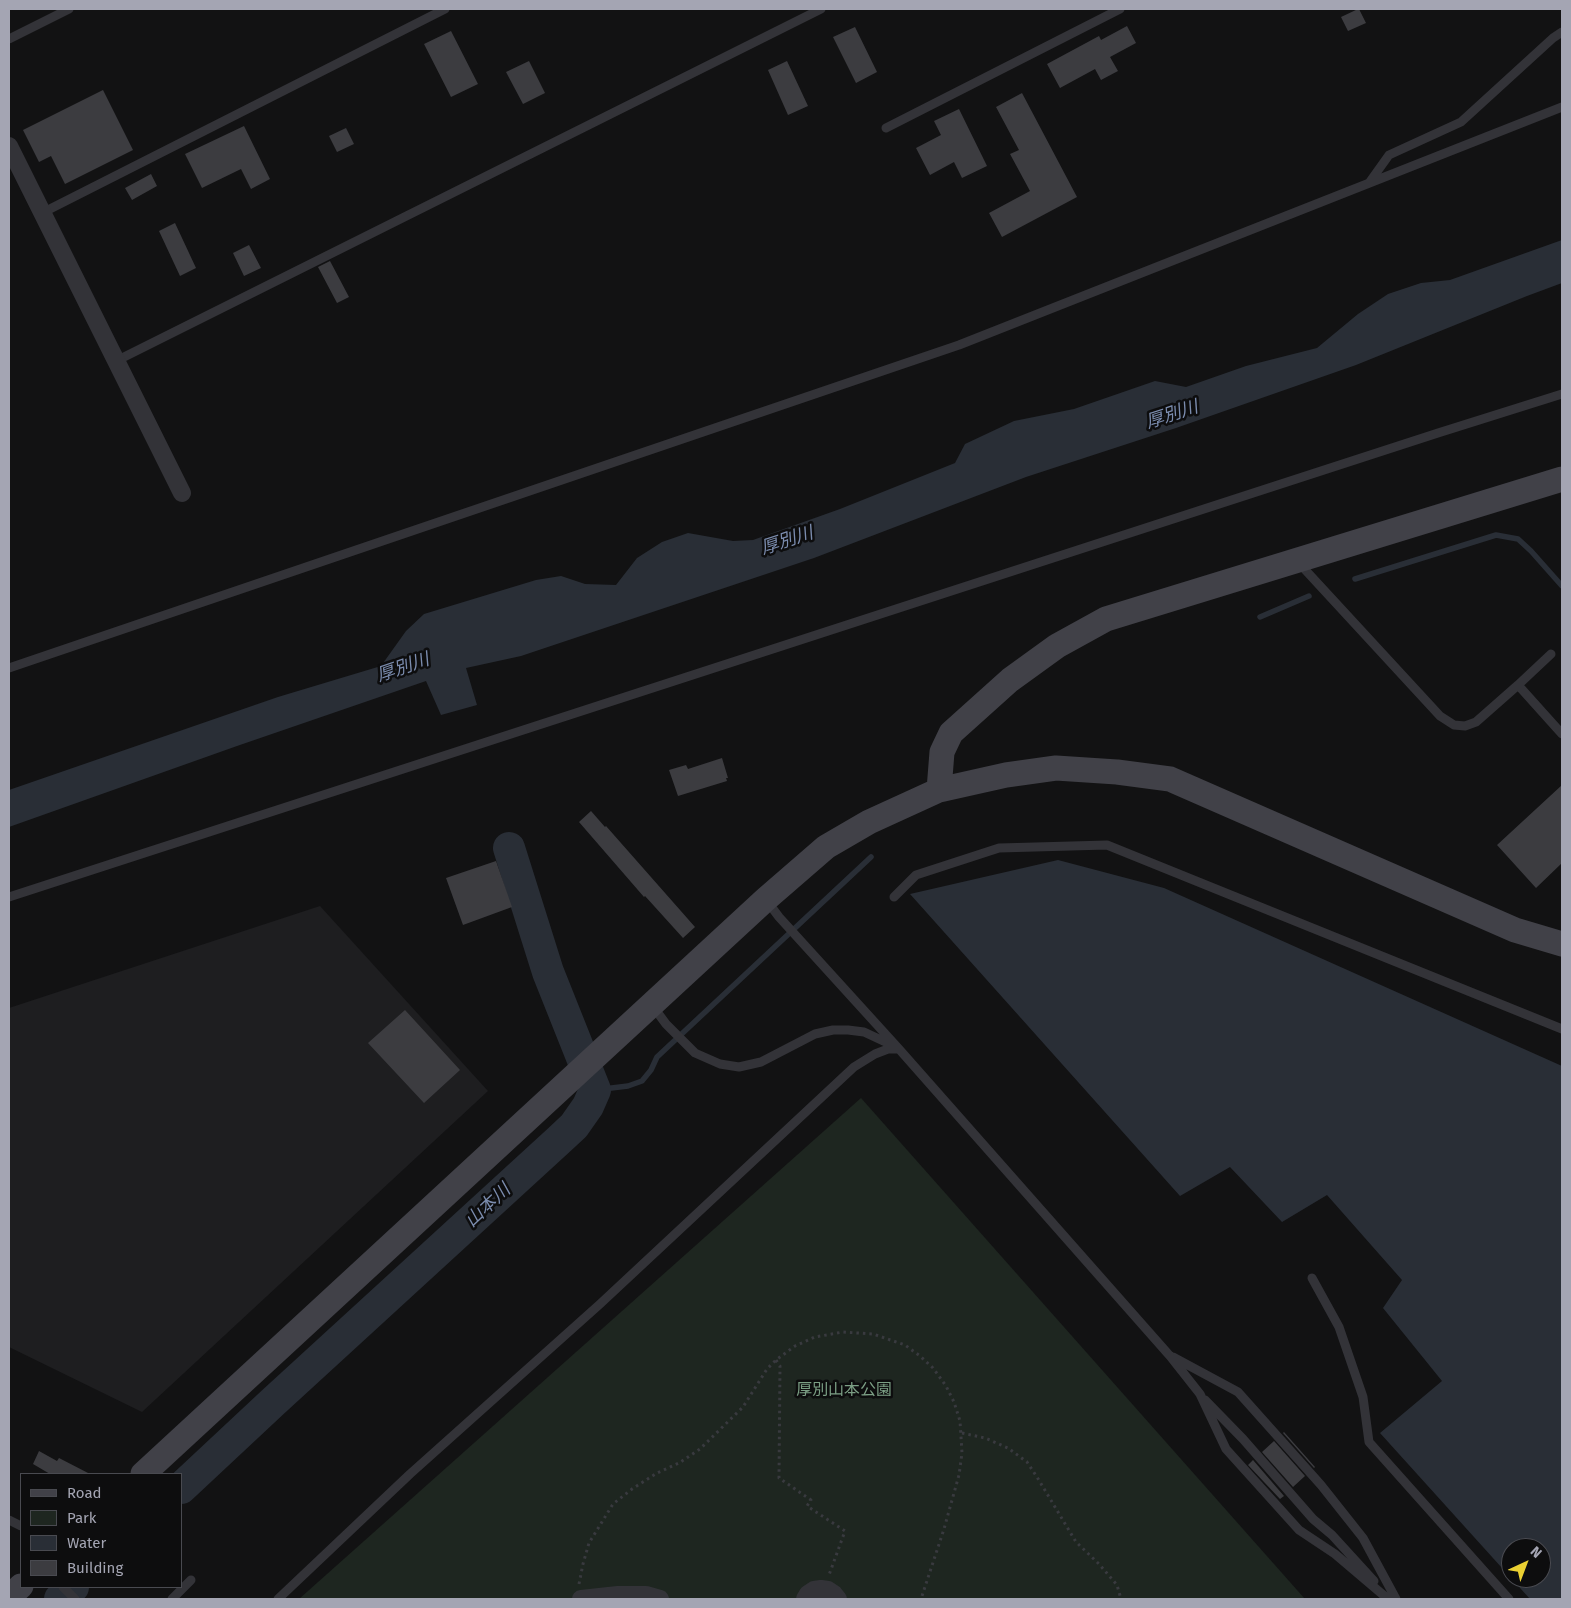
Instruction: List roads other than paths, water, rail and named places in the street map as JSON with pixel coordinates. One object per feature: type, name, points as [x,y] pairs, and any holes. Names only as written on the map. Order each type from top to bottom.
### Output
[{"type":"street","points":[[9,146],[182,493]]},
{"type":"street","points":[[939,790],[942,752],[950,733],[1010,680],[1057,646],[1106,619],[1562,479]]},
{"type":"street","points":[[144,1473],[605,1049],[659,1014],[772,908],[826,847],[869,822],[939,790],[1006,775],[1056,768],[1117,772],[1170,779],[1514,930],[1562,944]]},
{"type":"street","points":[[9,1597],[20,1587]]},
{"type":"street","points":[[805,1599],[814,1590],[831,1594]]},
{"type":"street","points":[[580,1594],[646,1595],[660,1599]]},
{"type":"lane","points":[[9,39],[69,9]]},
{"type":"lane","points":[[42,213],[445,9]]},
{"type":"lane","points":[[116,362],[821,9]]},
{"type":"lane","points":[[886,128],[1120,9]]},
{"type":"lane","points":[[1369,183],[1389,155],[1461,122],[1553,38],[1562,32]]},
{"type":"lane","points":[[9,668],[959,345],[1562,107]]},
{"type":"lane","points":[[9,896],[1562,394]]},
{"type":"lane","points":[[1296,560],[1440,716],[1454,725],[1465,726],[1476,722],[1518,686],[1551,654]]},
{"type":"lane","points":[[1518,686],[1562,734]]},
{"type":"lane","points":[[894,896],[916,875],[999,848],[1106,845],[1562,1030]]},
{"type":"lane","points":[[772,908],[1170,1356],[1200,1394],[1243,1439],[1313,1519],[1332,1535],[1389,1599]]},
{"type":"lane","points":[[659,1014],[695,1053],[720,1064],[739,1067],[761,1062],[815,1034],[833,1030],[864,1032],[899,1049]]},
{"type":"lane","points":[[278,1599],[410,1474],[600,1304],[854,1067],[875,1054],[888,1049],[899,1049]]},
{"type":"lane","points":[[1312,1278],[1339,1327],[1363,1397],[1369,1442],[1509,1599]]},
{"type":"lane","points":[[1170,1356],[1238,1392],[1321,1485],[1363,1538],[1396,1599]]},
{"type":"lane","points":[[1200,1394],[1226,1449],[1299,1530],[1335,1554],[1389,1599]]},
{"type":"lane","points":[[172,1599],[191,1580]]},
{"type":"lane","points":[[64,1588],[75,1599]]},
{"type":"water","name":"厚別川","points":[[1562,240],[1562,283],[1356,365],[1176,428],[1026,477],[814,558],[521,656],[466,668],[477,705],[441,715],[426,681],[9,827],[9,790],[278,697],[381,666],[406,631],[424,614],[536,580],[561,576],[585,584],[616,585],[637,558],[662,542],[688,533],[733,541],[753,540],[840,509],[955,463],[965,444],[1014,421],[1074,409],[1155,381],[1186,387],[1246,366],[1317,348],[1358,314],[1388,294],[1421,283],[1450,280]]},
{"type":"water","points":[[1058,860],[1164,888],[1562,1066],[1562,1599],[1530,1599],[1520,1588],[1551,1588],[1551,1538],[1501,1538],[1501,1567],[1380,1433],[1442,1381],[1383,1308],[1402,1280],[1327,1195],[1282,1222],[1230,1167],[1180,1196],[910,894]]},
{"type":"waterway","points":[[1355,579],[1496,535],[1518,539],[1562,586]]},
{"type":"waterway","points":[[1260,617],[1309,596]]},
{"type":"waterway","name":"山本川","points":[[182,1487],[574,1126],[588,1106],[595,1090],[548,972],[509,848]]},
{"type":"waterway","points":[[595,1090],[628,1086],[642,1081],[651,1070],[657,1057],[871,857]]},
{"type":"waterway","name":"山本川","points":[[60,1599],[72,1588]]},
{"type":"park label","name":"厚別山本公園","points":[[844,1391]]}]
